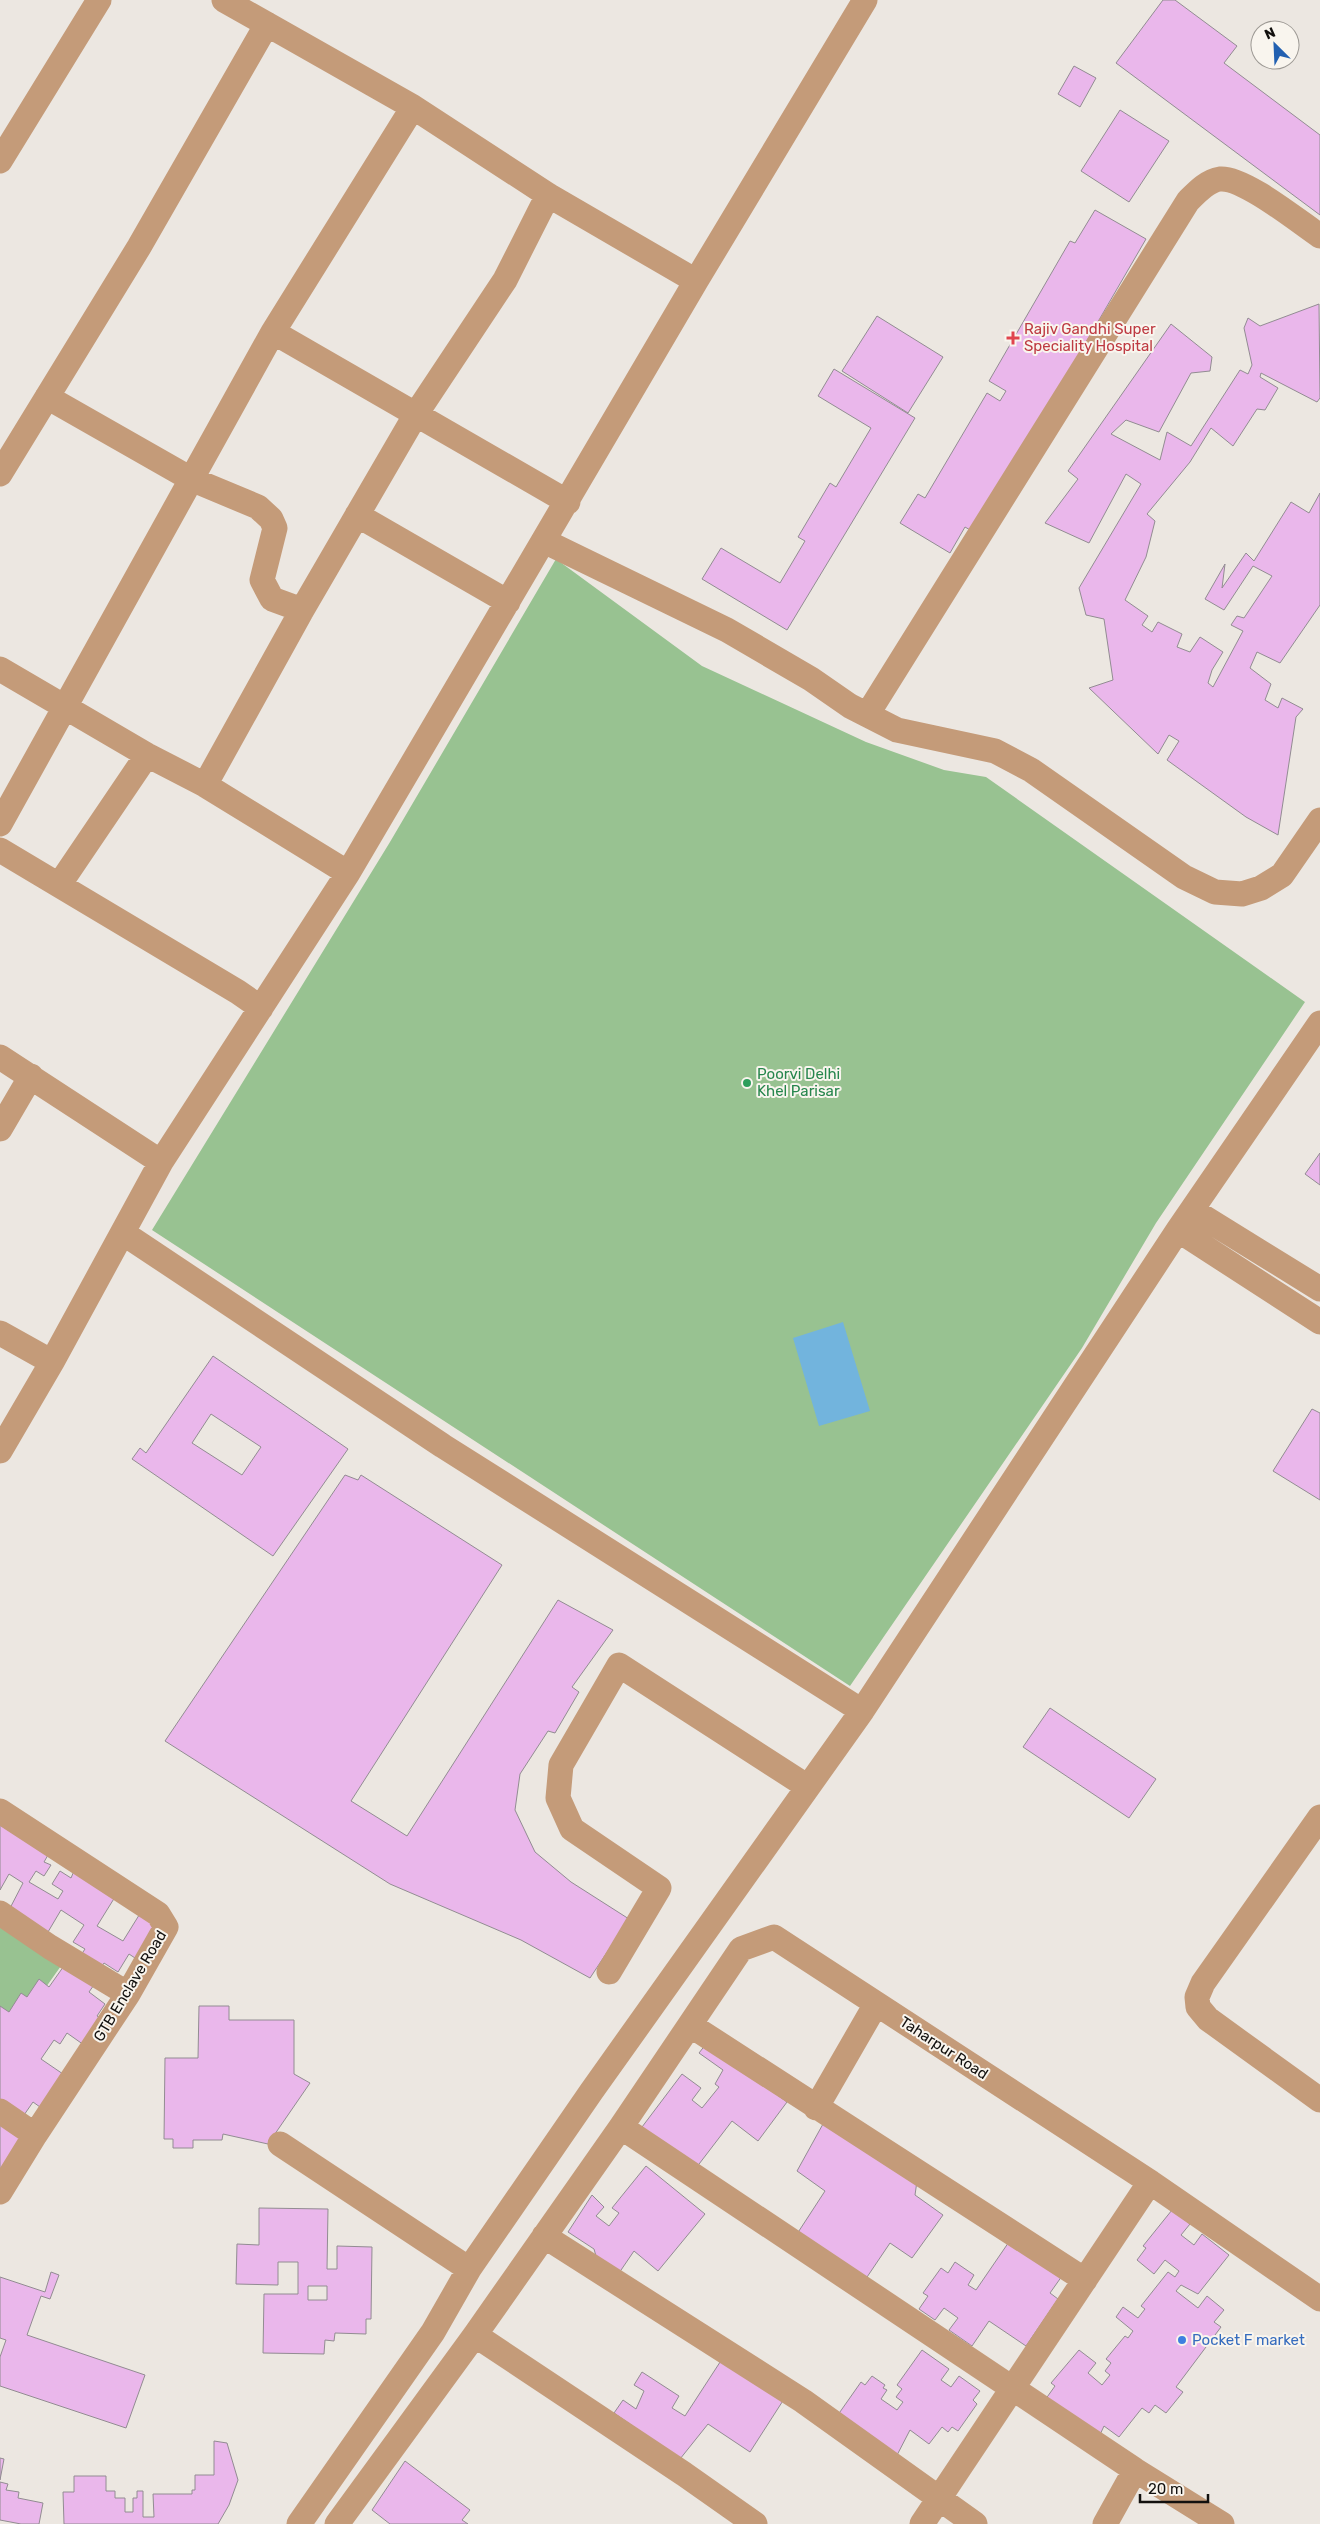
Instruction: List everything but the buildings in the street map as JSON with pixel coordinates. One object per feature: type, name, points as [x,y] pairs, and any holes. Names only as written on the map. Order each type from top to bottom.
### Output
[{"type":"street","points":[[0,161],[99,0]]},
{"type":"street","points":[[224,0],[413,107],[548,195],[696,280]]},
{"type":"street","points":[[0,1451],[52,1362],[161,1162],[348,872],[568,502],[696,280],[865,0]]},
{"type":"street","points":[[0,474],[139,247],[267,24]]},
{"type":"street","points":[[0,824],[273,332],[413,107]]},
{"type":"street","points":[[867,715],[1188,201],[1202,187],[1219,179],[1237,181],[1320,236]]},
{"type":"street","points":[[205,785],[302,610],[416,414],[505,280],[548,195]]},
{"type":"street","points":[[273,332],[568,502]]},
{"type":"street","points":[[47,397],[191,479],[258,507],[271,519],[276,528],[262,580],[272,599],[302,610]]},
{"type":"street","points":[[357,515],[508,602]]},
{"type":"street","points":[[544,541],[727,630],[867,715],[897,730],[995,751],[1031,770],[1184,877],[1216,892],[1242,894],[1262,888],[1282,875],[1320,820]]},
{"type":"street","points":[[0,669],[147,755],[205,785],[348,872]]},
{"type":"street","points":[[59,885],[147,755]]},
{"type":"street","points":[[0,850],[238,992],[261,1008]]},
{"type":"street","points":[[299,2524],[433,2332],[469,2269],[591,2092],[862,1711],[1185,1220],[1320,1022]]},
{"type":"street","points":[[0,1057],[161,1162]]},
{"type":"street","points":[[0,1129],[31,1076]]},
{"type":"street","points":[[1185,1220],[1320,1289]]},
{"type":"street","points":[[1185,1220],[1320,1322]]},
{"type":"street","points":[[123,1233],[443,1446],[862,1711]]},
{"type":"street","points":[[0,1333],[52,1362]]},
{"type":"street","points":[[610,1972],[659,1888],[572,1829],[558,1798],[561,1765],[619,1665],[808,1787]]},
{"type":"street","name":"GTB Enclave Road","points":[[0,1811],[158,1914],[164,1920],[166,1927],[165,1932],[128,1994],[35,2135],[0,2192]]},
{"type":"street","points":[[1320,1816],[1222,1954],[1197,1997],[1198,2007],[1208,2019],[1320,2100]]},
{"type":"street","points":[[0,1913],[50,1947],[128,1994]]},
{"type":"street","name":"Taharpur Road","points":[[337,2524],[475,2335],[621,2127],[741,1949],[774,1937],[1150,2182],[1320,2299]]},
{"type":"street","points":[[816,2108],[876,2004]]},
{"type":"street","points":[[690,2025],[816,2108],[926,2175],[1085,2280]]},
{"type":"street","points":[[0,2111],[35,2135]]},
{"type":"street","points":[[621,2127],[1135,2470],[1222,2524]]},
{"type":"street","points":[[280,2144],[469,2269]]},
{"type":"street","points":[[922,2524],[1150,2182]]},
{"type":"street","points":[[544,2236],[804,2401],[975,2524]]},
{"type":"street","points":[[475,2335],[684,2474],[755,2524]]},
{"type":"street","points":[[1105,2524],[1135,2470]]},
{"type":"green space","name":"Poorvi Delhi Khel Parisar","points":[[556,559],[702,666],[866,742],[944,770],[986,777],[1305,1002],[1156,1223],[1082,1348],[850,1686],[152,1230],[390,842]]},
{"type":"green space","points":[[0,1909],[68,1956],[0,2052]]},
{"type":"water","points":[[843,1322],[870,1411],[819,1426],[793,1338]]},
{"type":"place","name":"Rajiv Gandhi Super Speciality Hospital","points":[[1013,338]]},
{"type":"place","name":"Poorvi Delhi Khel Parisar","points":[[747,1083]]},
{"type":"place","name":"Pocket F market","points":[[1182,2340]]}]
